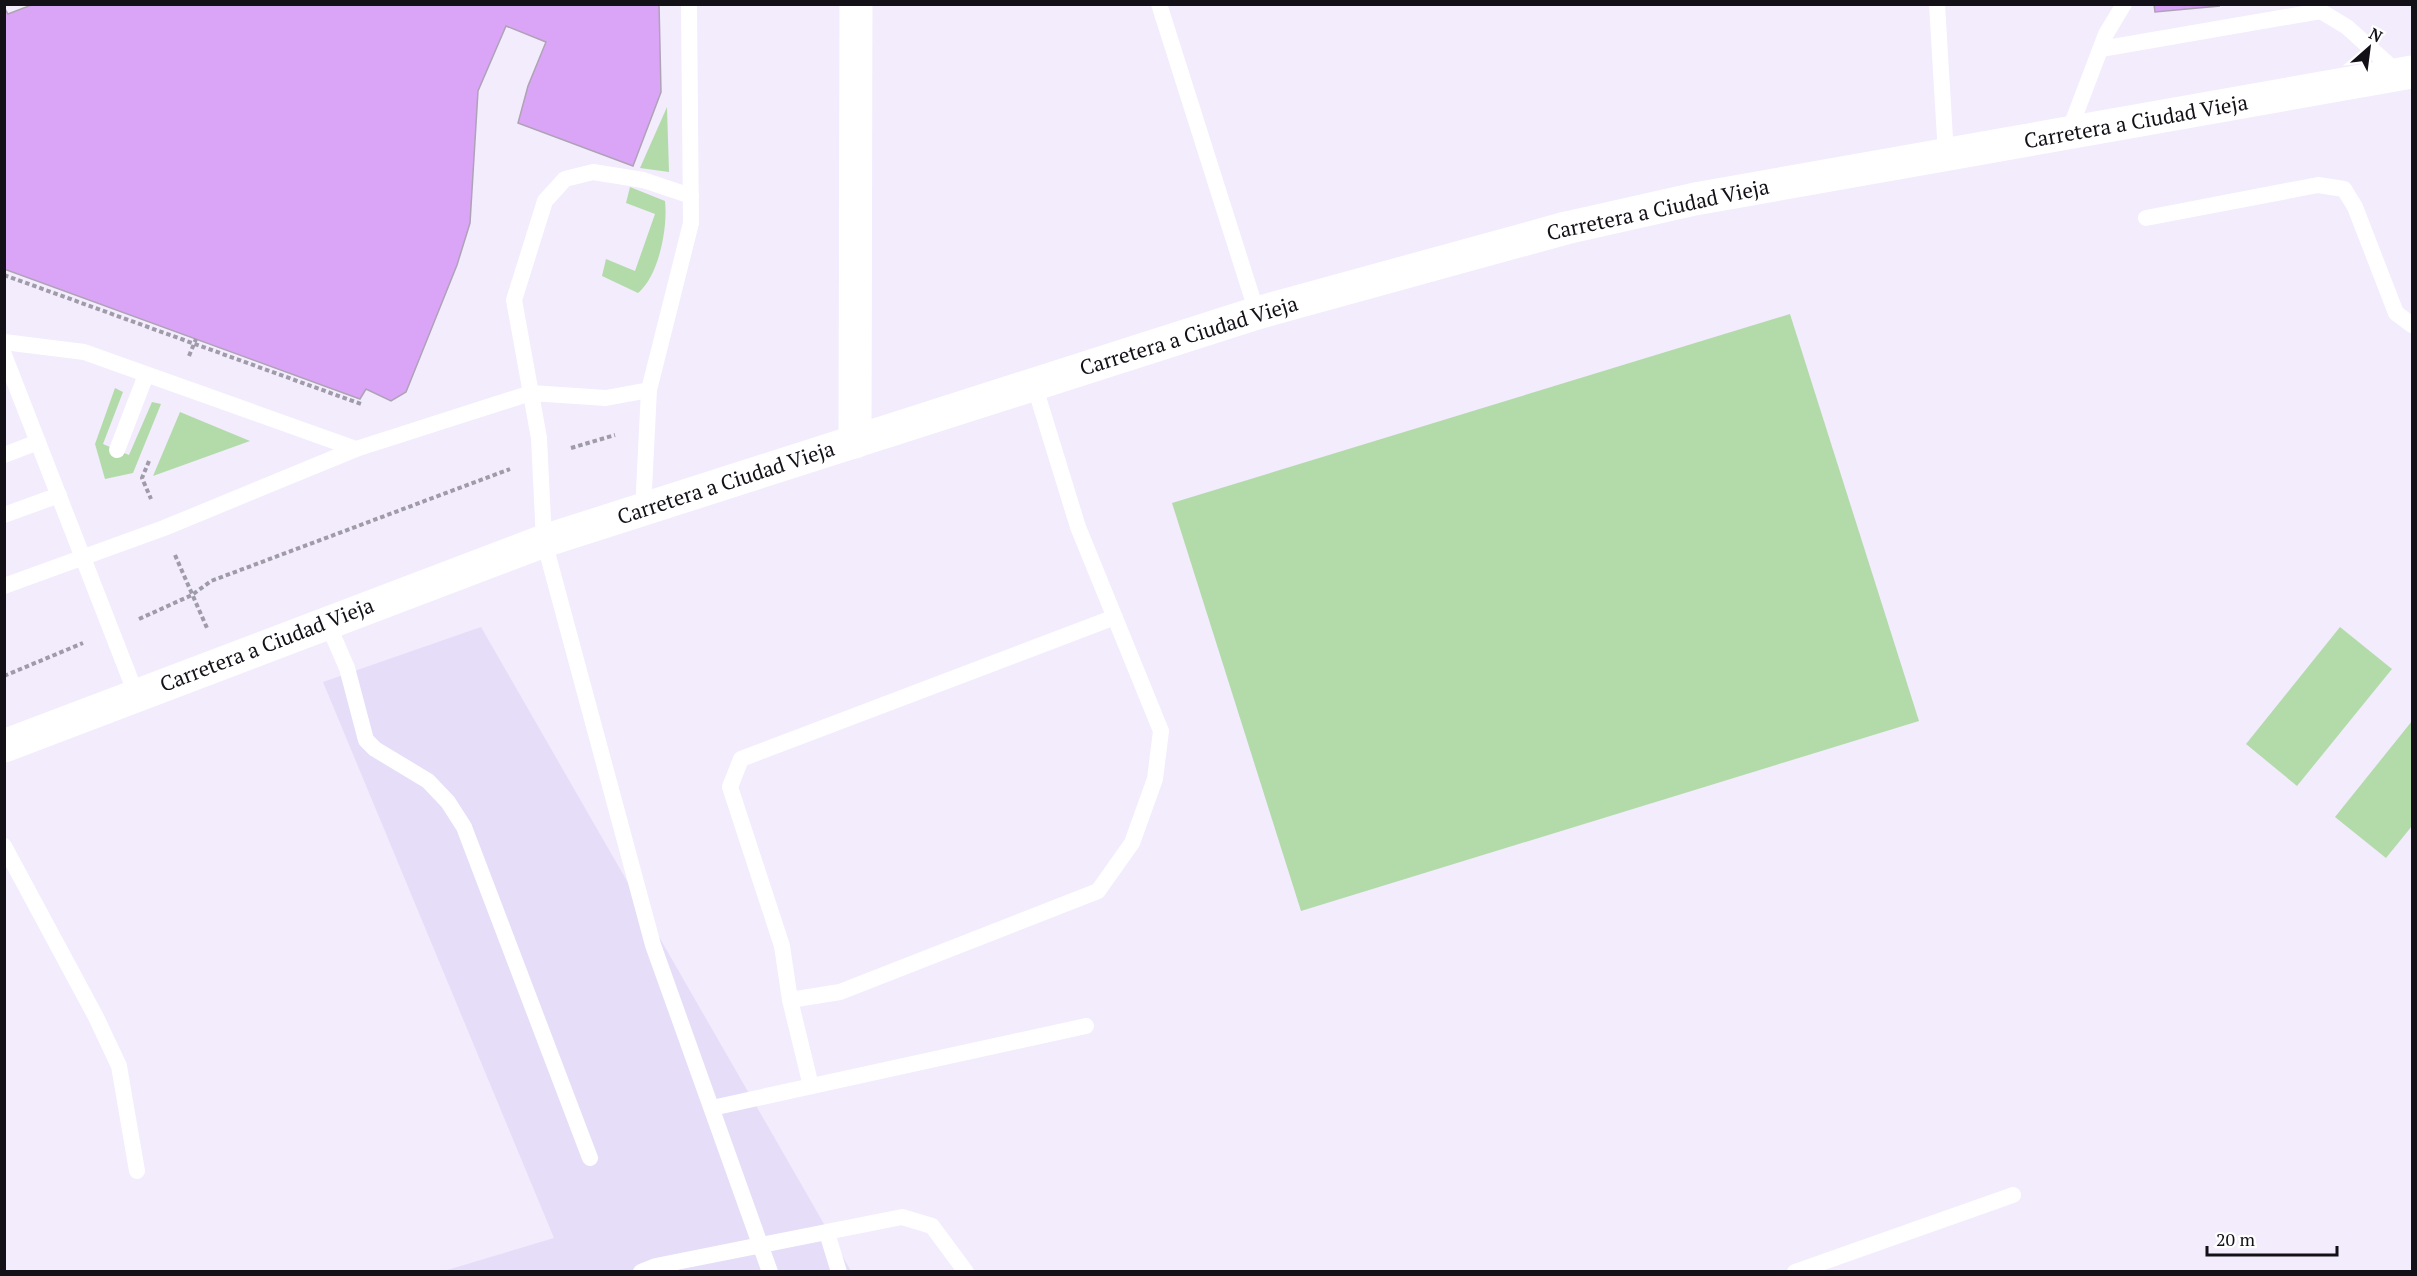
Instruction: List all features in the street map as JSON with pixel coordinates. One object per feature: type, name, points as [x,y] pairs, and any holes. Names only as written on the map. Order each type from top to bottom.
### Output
[{"type":"main road","points":[[855,442],[856,4]]},
{"type":"main road","name":"Carretera a Ciudad Vieja","points":[[4,746],[544,541],[1257,313],[1588,224],[1695,199],[2068,135],[2406,73]]},
{"type":"lane","points":[[644,510],[649,390],[691,223],[689,4]]},
{"type":"lane","points":[[1159,4],[1257,313]]},
{"type":"lane","points":[[1937,4],[1946,155]]},
{"type":"lane","points":[[2068,135],[2106,34],[2124,4]]},
{"type":"lane","points":[[2101,49],[2316,8],[2347,27],[2406,73]]},
{"type":"lane","points":[[691,196],[643,180],[593,172],[565,179],[545,201],[514,300],[539,438],[544,541],[653,945],[770,1272]]},
{"type":"lane","points":[[2146,218],[2318,185],[2344,189],[2355,207],[2396,313],[2412,325]]},
{"type":"lane","points":[[4,342],[84,352],[356,448]]},
{"type":"lane","points":[[4,355],[136,694]]},
{"type":"lane","points":[[117,450],[146,375]]},
{"type":"lane","points":[[790,1000],[840,992],[1098,891],[1132,843],[1155,779],[1161,731],[1078,527],[1034,384]]},
{"type":"lane","points":[[4,586],[164,528],[356,448],[531,393],[606,398],[649,390]]},
{"type":"lane","points":[[4,455],[38,442]]},
{"type":"lane","points":[[4,515],[59,495]]},
{"type":"lane","points":[[811,1086],[790,1000],[782,946],[730,788],[741,759],[1115,617]]},
{"type":"lane","points":[[327,622],[346,668],[366,740],[375,749],[428,781],[448,802],[464,827],[590,1158]]},
{"type":"lane","points":[[4,846],[119,1066],[136,1171]]},
{"type":"lane","points":[[712,1108],[1086,1026]]},
{"type":"lane","points":[[1795,1272],[2013,1195]]},
{"type":"lane","points":[[652,1270],[902,1217],[932,1226],[966,1272]]},
{"type":"lane","points":[[826,1233],[839,1272]]},
{"type":"path","points":[[4,275],[361,404]]},
{"type":"path","points":[[4,676],[192,595],[211,581],[539,458],[647,425]]},
{"type":"shaded area","points":[[481,627],[851,1271],[444,1271],[554,1238],[323,682]]},
{"type":"green space","points":[[667,107],[669,172],[640,168]]},
{"type":"green space","points":[[630,187],[665,201],[666,212],[657,263],[652,275],[638,293],[602,276],[606,259],[635,271],[655,214],[626,203]]},
{"type":"green space","points":[[1790,314],[1919,721],[1301,911],[1172,503]]},
{"type":"green space","points":[[115,388],[123,392],[103,444],[129,455],[152,402],[161,404],[133,473],[105,479],[95,444]]},
{"type":"green space","points":[[180,412],[250,441],[153,476]]},
{"type":"green space","points":[[2340,627],[2392,669],[2297,786],[2246,744]]},
{"type":"green space","points":[[2412,721],[2412,826],[2386,858],[2335,817]]},
{"type":"building","points":[[34,4],[659,4],[661,92],[633,166],[518,123],[528,86],[546,42],[506,26],[478,91],[470,223],[457,265],[406,392],[391,401],[366,389],[360,399],[4,269],[4,7],[8,14]]},
{"type":"building","points":[[2154,4],[2218,4],[2219,6],[2155,12]]}]
